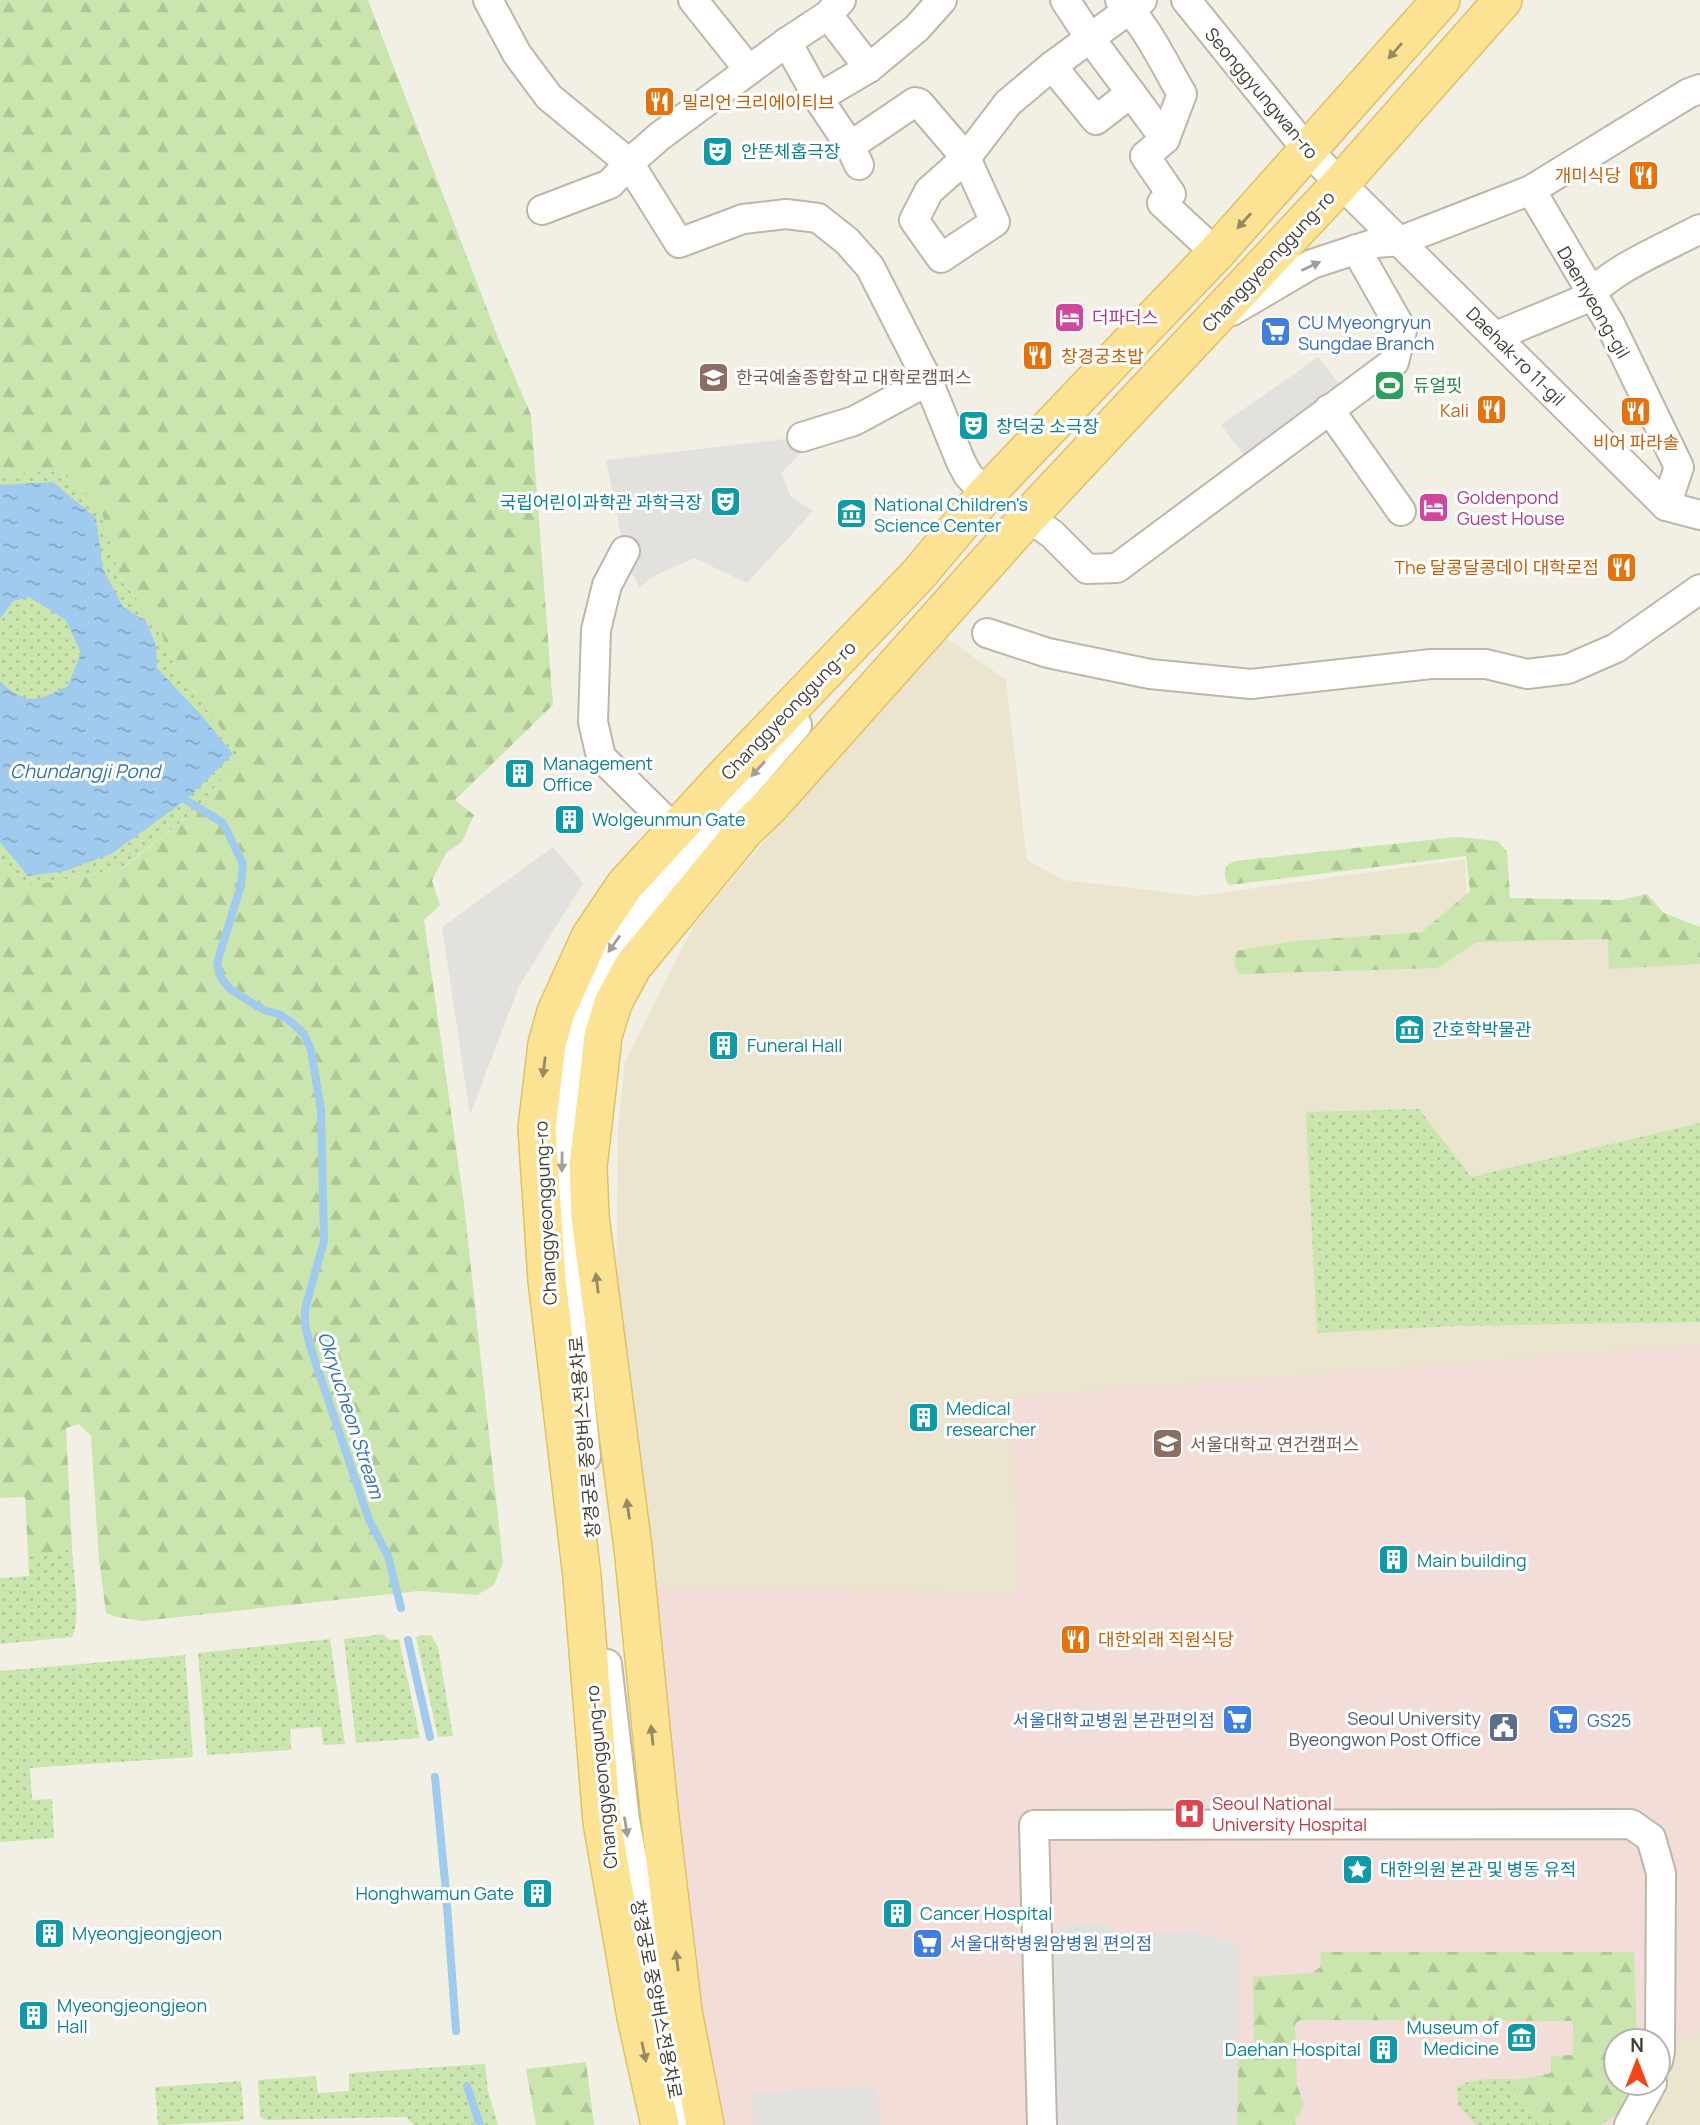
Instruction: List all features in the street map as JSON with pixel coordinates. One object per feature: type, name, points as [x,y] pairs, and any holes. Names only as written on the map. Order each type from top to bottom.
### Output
[{"type":"main road","name":"Changgyeonggung-ro","points":[[660,2125],[634,2005],[603,1822],[582,1577],[546,1268],[537,1128],[547,1044],[556,1012],[590,937],[625,885],[918,575],[986,494],[1216,253],[1441,0]]},
{"type":"main road","name":"Changgyeonggung-ro","points":[[705,2125],[683,2011],[660,1818],[633,1548],[590,1217],[588,1166],[603,1036],[613,1003],[633,966],[745,830],[771,805],[1028,517],[1340,183],[1503,0]]},
{"type":"street","points":[[488,0],[517,54],[549,97],[629,163],[679,243],[743,219],[786,214],[818,218],[847,241],[870,267],[928,381],[961,462],[968,475],[986,494]]},
{"type":"street","points":[[693,0],[749,70]]},
{"type":"street","points":[[818,98],[869,68],[917,28],[942,0]]},
{"type":"street","points":[[1065,0],[1165,139]]},
{"type":"street","name":"Seonggyungwan-ro","points":[[1186,0],[1308,150],[1340,183]]},
{"type":"street","points":[[787,42],[855,156],[915,103],[919,103],[966,158],[995,222],[942,258],[914,220],[929,191],[966,158],[1008,103],[1131,3],[1182,94],[1165,139],[1145,156],[1171,194],[1162,203],[1216,253]]},
{"type":"street","points":[[542,210],[610,184],[629,163],[690,113],[834,8],[869,68]]},
{"type":"street","points":[[1052,66],[1096,120],[1155,48]]},
{"type":"street","points":[[1209,324],[1312,264],[1376,243],[1400,241],[1531,190],[1689,93],[1700,89]]},
{"type":"street","name":"Daehak-ro 11-gil","points":[[1340,183],[1666,506]]},
{"type":"street","name":"Daemyeong-gil","points":[[1531,190],[1610,324],[1679,467],[1666,506]]},
{"type":"street","points":[[1496,336],[1585,299],[1633,264],[1700,229]]},
{"type":"street","points":[[1028,517],[1052,534],[1087,569],[1117,568],[1394,362],[1402,330],[1356,249]]},
{"type":"street","points":[[803,437],[854,421],[928,381]]},
{"type":"street","name":"창경궁로 중앙버스전용차로","points":[[681,2125],[625,1821],[597,1578],[562,1217],[562,1114],[574,1026],[610,948],[650,895],[732,799],[1089,400],[1090,386]]},
{"type":"street","points":[[1329,409],[1401,511]]},
{"type":"street","points":[[1666,506],[1700,515]]},
{"type":"street","points":[[625,551],[607,585],[596,631],[593,722],[601,757],[675,830]]},
{"type":"street","points":[[987,633],[1048,653],[1150,674],[1251,684],[1431,664],[1486,664],[1527,674],[1568,669],[1616,648],[1700,589]]},
{"type":"street","points":[[1042,2125],[1034,1825],[1631,1824],[1651,1838],[1661,1873],[1661,2027]]},
{"type":"street","points":[[1629,2125],[1644,2097]]},
{"type":"shaded area","points":[[1318,357],[1344,389],[1245,457],[1221,425]]},
{"type":"shaded area","points":[[802,437],[804,450],[781,473],[791,497],[813,511],[747,583],[694,558],[650,578],[640,588],[627,564],[606,460]]},
{"type":"shaded area","name":"서울대학교 연건캠퍼스","points":[[940,633],[1006,680],[1027,860],[1064,880],[1198,896],[1465,859],[1468,935],[1700,935],[1700,2125],[718,2125],[654,1587],[616,1302],[618,1129],[625,1061],[695,923]]},
{"type":"shaded area","points":[[553,847],[583,883],[519,986],[470,1115],[442,927]]},
{"type":"shaded area","name":"Seoul National University Hospital","points":[[1700,1345],[1700,2032],[1672,2046],[1672,2027],[1602,2027],[1602,2097],[1620,2097],[1629,2125],[718,2125],[710,2091],[654,1587],[1019,1593],[1012,1397]]},
{"type":"shaded area","points":[[1103,1923],[1118,1935],[1195,1931],[1240,1945],[1237,2125],[1056,2125],[1054,1934],[1069,1925]]},
{"type":"shaded area","points":[[877,2086],[879,2125],[754,2125],[751,2093]]},
{"type":"green space","points":[[0,0],[368,0],[497,335],[531,415],[553,705],[455,800],[474,815],[462,842],[446,853],[432,881],[440,905],[424,920],[464,1204],[503,1563],[494,1585],[477,1595],[419,1591],[142,1621],[117,1617],[106,1613],[99,1560],[91,1436],[79,1424],[66,1428],[72,1549],[28,1556],[25,1497],[0,1498],[0,860],[24,887],[123,868],[190,815],[242,756],[177,671],[157,623],[121,580],[100,506],[60,471],[0,474]]},
{"type":"green space","name":"Chundangji Pond","points":[[60,471],[100,506],[121,580],[157,623],[177,671],[243,756],[190,815],[122,868],[24,887],[0,860],[0,474]]},
{"type":"green space","points":[[1457,837],[1498,841],[1507,852],[1510,898],[1620,900],[1647,894],[1664,913],[1700,927],[1700,964],[1609,969],[1608,939],[1477,942],[1437,968],[1240,974],[1236,969],[1237,951],[1296,941],[1422,932],[1470,891],[1466,856],[1229,885],[1225,875],[1227,865],[1236,861]]},
{"type":"green space","points":[[1419,1109],[1471,1177],[1700,1123],[1700,1322],[1455,1326],[1317,1333],[1306,1112]]},
{"type":"green space","points":[[72,1549],[77,1607],[72,1637],[0,1644],[0,1578],[29,1576],[28,1556]]},
{"type":"green space","points":[[383,1634],[389,1640],[399,1639],[420,1738],[356,1743],[344,1639]]},
{"type":"green space","points":[[432,1636],[438,1647],[453,1736],[438,1737],[416,1637]]},
{"type":"green space","points":[[330,1639],[345,1744],[323,1745],[321,1727],[290,1729],[291,1750],[207,1755],[198,1653]]},
{"type":"green space","points":[[185,1655],[193,1757],[30,1768],[32,1800],[52,1799],[54,1838],[0,1842],[0,1671]]},
{"type":"green space","points":[[1321,1952],[1634,1952],[1637,2027],[1602,2027],[1602,2097],[1629,2097],[1620,2112],[1601,2125],[1556,2125],[1531,2116],[1516,2100],[1514,2091],[1521,2079],[1551,2073],[1551,2056],[1573,2055],[1573,2021],[1300,2020],[1295,2024],[1297,2085],[1304,2104],[1299,2117],[1295,2115],[1296,2125],[1237,2125],[1238,2059],[1254,2047],[1253,1977],[1312,1973],[1320,1967]]},
{"type":"green space","points":[[586,2062],[594,2125],[536,2125],[526,2069]]},
{"type":"green space","points":[[485,2064],[488,2091],[498,2125],[414,2125],[406,2117],[266,2120],[260,2117],[258,2080],[316,2076],[318,2093],[349,2091],[349,2073]]},
{"type":"green space","points":[[1521,2079],[1515,2091],[1531,2116],[1556,2125],[1476,2125],[1458,2105],[1457,2087],[1471,2081]]},
{"type":"green space","points":[[241,2081],[244,2119],[158,2125],[155,2087]]},
{"type":"water","name":"Chundangji Pond","points":[[53,482],[96,518],[103,569],[123,607],[146,621],[156,645],[157,668],[233,754],[186,800],[111,854],[65,871],[28,876],[0,842],[0,681],[25,698],[40,698],[68,686],[81,653],[66,620],[29,597],[13,601],[0,619],[0,485]]},
{"type":"waterway","name":"Okryucheon Stream","points":[[186,800],[223,823],[243,864],[241,885],[217,963],[221,978],[230,989],[247,1000],[291,1022],[304,1034],[311,1050],[321,1110],[324,1241],[305,1309],[305,1324],[369,1520],[388,1556],[401,1608]]},
{"type":"waterway","name":"Okryucheon Stream","points":[[408,1640],[430,1737]]},
{"type":"waterway","name":"Okryucheon Stream","points":[[435,1777],[456,2031]]},
{"type":"waterway","name":"Okryucheon Stream","points":[[467,2086],[480,2125]]},
{"type":"place","name":"밀리언 크리에이티브","points":[[659,102]]},
{"type":"place","name":"안똔체홉극장","points":[[718,151]]},
{"type":"place","name":"개미식당","points":[[1644,175]]},
{"type":"place","name":"더파더스","points":[[1069,317]]},
{"type":"place","name":"CU Myeongryun Sungdae Branch","points":[[1275,332]]},
{"type":"place","name":"창경궁초밥","points":[[1038,356]]},
{"type":"place","name":"한국예술종합학교 대학로캠퍼스","points":[[713,377]]},
{"type":"place","name":"듀얼핏","points":[[1390,385]]},
{"type":"place","name":"Kali","points":[[1492,410]]},
{"type":"place","name":"비어 파라솔","points":[[1636,412]]},
{"type":"place","name":"창덕궁 소극장","points":[[973,426]]},
{"type":"place","name":"국립어린이과학관 과학극장","points":[[725,502]]},
{"type":"place","name":"Goldenpond Guest House","points":[[1434,507]]},
{"type":"place","name":"National Children's Science Center","points":[[851,514]]},
{"type":"place","name":"The 달콩달콩데이 대학로점","points":[[1622,567]]},
{"type":"place","name":"Management Office","points":[[520,773]]},
{"type":"place","name":"Wolgeunmun Gate","points":[[569,819]]},
{"type":"place","name":"간호학박물관","points":[[1409,1029]]},
{"type":"place","name":"Funeral Hall","points":[[724,1045]]},
{"type":"place","name":"Medical researcher","points":[[923,1418]]},
{"type":"place","name":"서울대학교 연건캠퍼스","points":[[1167,1444]]},
{"type":"place","name":"Main building","points":[[1394,1560]]},
{"type":"place","name":"대한외래 직원식당","points":[[1075,1639]]},
{"type":"place","name":"서울대학교병원 본관편의점","points":[[1238,1720]]},
{"type":"place","name":"GS25","points":[[1564,1720]]},
{"type":"place","name":"Seoul University Byeongwon Post Office","points":[[1504,1728]]},
{"type":"place","name":"Seoul National University Hospital","points":[[1189,1813]]},
{"type":"place","name":"대한의원 본관 및 병동 유적","points":[[1357,1869]]},
{"type":"place","name":"Honghwamun Gate","points":[[537,1893]]},
{"type":"place","name":"Cancer Hospital","points":[[897,1913]]},
{"type":"place","name":"Myeongjeongjeon","points":[[49,1933]]},
{"type":"place","name":"서울대학병원암병원 편의점","points":[[927,1943]]},
{"type":"place","name":"Myeongjeongjeon Hall","points":[[34,2015]]},
{"type":"place","name":"Museum of Medicine","points":[[1522,2037]]},
{"type":"place","name":"Daehan Hospital","points":[[1384,2049]]}]
